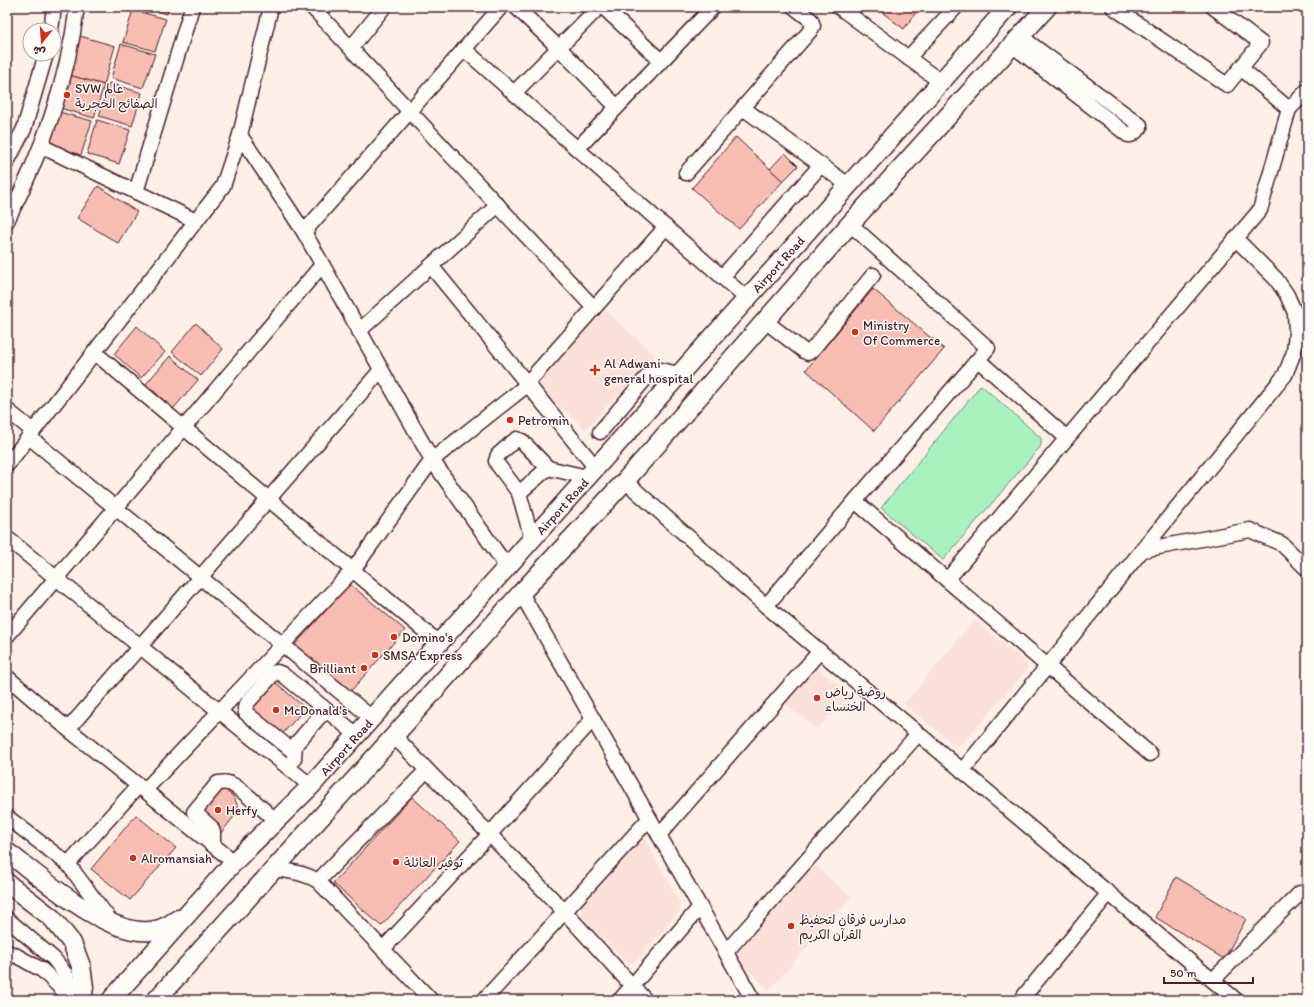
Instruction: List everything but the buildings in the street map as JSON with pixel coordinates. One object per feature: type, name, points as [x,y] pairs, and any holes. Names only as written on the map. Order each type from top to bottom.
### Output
[{"type":"main road","name":"Airport Road","points":[[110,1000],[234,862],[311,786],[1008,7]]},
{"type":"main road","name":"Airport Road","points":[[156,1000],[521,594],[626,481],[850,224],[1047,7]]},
{"type":"main road","points":[[7,852],[74,902],[94,915],[130,929],[150,931],[165,928],[189,912]]},
{"type":"main road","points":[[7,883],[52,918],[72,943],[81,966],[84,987],[75,1000]]},
{"type":"street","points":[[52,22],[54,7]]},
{"type":"street","points":[[7,221],[26,184],[61,88],[74,32],[77,7]]},
{"type":"street","points":[[136,192],[192,7]]},
{"type":"street","points":[[7,464],[223,186],[240,135],[271,7]]},
{"type":"street","points":[[312,7],[594,308]]},
{"type":"street","points":[[351,48],[384,7]]},
{"type":"street","points":[[304,232],[501,7]]},
{"type":"street","points":[[516,7],[617,107]]},
{"type":"street","points":[[577,149],[713,7]]},
{"type":"street","points":[[686,173],[813,26],[811,20],[794,7]]},
{"type":"street","points":[[839,7],[941,82]]},
{"type":"street","points":[[908,58],[956,7]]},
{"type":"street","points":[[1113,7],[1227,85],[1242,69],[1261,43],[1213,7]]},
{"type":"street","points":[[514,93],[559,48],[604,8],[661,61]]},
{"type":"street","points":[[1016,41],[1109,102],[1140,125],[1140,128],[1132,135],[1128,135],[1016,41]]},
{"type":"street","points":[[464,49],[747,299]]},
{"type":"street","points":[[7,162],[24,129],[44,62]]},
{"type":"street","points":[[1242,69],[1289,109]]},
{"type":"street","points":[[947,580],[1260,210],[1289,109],[1307,91]]},
{"type":"street","points":[[1100,113],[1109,102]]},
{"type":"street","points":[[743,108],[848,185]]},
{"type":"street","points":[[240,135],[304,232],[432,460],[507,567]]},
{"type":"street","points":[[41,146],[196,221]]},
{"type":"street","points":[[722,277],[821,165]]},
{"type":"street","points":[[359,331],[498,206]]},
{"type":"street","points":[[766,606],[988,348],[850,224]]},
{"type":"street","points":[[68,864],[220,711],[353,570],[432,460],[522,389],[666,227]]},
{"type":"street","points":[[962,771],[1285,375],[1294,352],[1296,333],[1295,313],[1287,295],[1276,279],[1236,239]]},
{"type":"street","points":[[7,636],[322,265]]},
{"type":"street","points":[[431,266],[527,384],[592,472]]},
{"type":"street","points":[[765,321],[804,351],[808,352],[812,350],[873,275]]},
{"type":"street","points":[[94,352],[440,643]]},
{"type":"street","points":[[978,360],[1067,438]]},
{"type":"street","points":[[68,728],[381,370]]},
{"type":"street","points":[[600,432],[652,371],[661,370],[679,374]]},
{"type":"street","points":[[7,410],[31,434],[116,508],[372,718]]},
{"type":"street","points":[[532,539],[519,493],[498,465],[496,461],[498,455],[514,440],[518,439],[522,441],[548,468],[592,472]]},
{"type":"street","points":[[519,493],[548,468]]},
{"type":"street","points":[[626,481],[766,606],[1236,1000]]},
{"type":"street","points":[[855,501],[1150,754]]},
{"type":"street","points":[[1143,550],[1250,530],[1282,544],[1307,569]]},
{"type":"street","points":[[7,538],[311,786]]},
{"type":"street","points":[[521,594],[753,1000]]},
{"type":"street","points":[[659,835],[820,651]]},
{"type":"street","points":[[294,752],[246,713],[248,702],[274,673],[277,672],[282,674],[357,735]]},
{"type":"street","points":[[7,677],[234,862]]},
{"type":"street","points":[[294,771],[295,745],[320,716],[328,712]]},
{"type":"street","points":[[383,949],[593,719]]},
{"type":"street","points":[[726,952],[918,734]]},
{"type":"street","points":[[394,736],[564,911],[645,1000]]},
{"type":"street","points":[[318,881],[427,770]]},
{"type":"street","points":[[213,845],[213,832],[211,827],[194,812],[218,783],[227,782],[232,784],[276,821]]},
{"type":"street","points":[[7,817],[68,864],[112,923]]},
{"type":"street","points":[[484,1000],[650,819]]},
{"type":"street","points":[[274,869],[300,873],[310,876],[318,881],[431,1000]]},
{"type":"street","points":[[1028,1000],[1024,996],[1109,893]]},
{"type":"street","points":[[1213,980],[1300,893]]},
{"type":"street","points":[[620,1000],[700,907]]},
{"type":"street","points":[[7,920],[54,959],[66,974],[75,1000]]},
{"type":"street","points":[[7,952],[42,970],[75,1000]]},
{"type":"shaded area","name":"Al Adwani general hospital","points":[[603,308],[655,355],[586,429],[536,385]]},
{"type":"shaded area","points":[[974,620],[1027,663],[1026,671],[963,743],[955,745],[904,704]]},
{"type":"shaded area","name":"روضة رياض الخنساء","points":[[815,666],[850,695],[817,729],[783,702]]},
{"type":"shaded area","points":[[643,837],[680,902],[679,912],[636,961],[629,964],[582,917],[582,904],[633,845]]},
{"type":"shaded area","name":"مدارس فرقان لتحفيظ القرآن الكريم","points":[[810,862],[852,897],[769,990],[732,955]]},
{"type":"green space","points":[[981,385],[1041,438],[1041,446],[943,560],[881,508]]},
{"type":"place","name":"SVW عالم الصفائح الحجرية","points":[[67,95]]},
{"type":"place","name":"Ministry Of Commerce","points":[[855,332]]},
{"type":"place","name":"Al Adwani general hospital","points":[[595,370]]},
{"type":"place","name":"Petromin","points":[[510,420]]},
{"type":"place","name":"Domino's","points":[[394,637]]},
{"type":"place","name":"SMSA Express","points":[[375,655]]},
{"type":"place","name":"Brilliant","points":[[364,668]]},
{"type":"place","name":"روضة رياض الخنساء","points":[[817,698]]},
{"type":"place","name":"McDonald's","points":[[276,710]]},
{"type":"place","name":"Herfy","points":[[218,810]]},
{"type":"place","name":"Alromansiah","points":[[133,858]]},
{"type":"place","name":"توفير العائلة","points":[[396,862]]},
{"type":"place","name":"مدارس فرقان لتحفيظ القرآن الكريم","points":[[791,926]]}]
